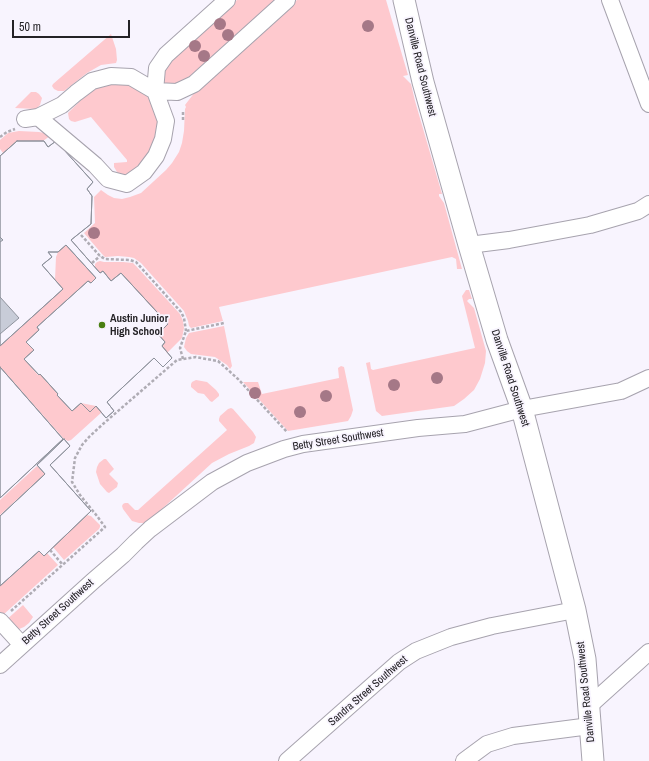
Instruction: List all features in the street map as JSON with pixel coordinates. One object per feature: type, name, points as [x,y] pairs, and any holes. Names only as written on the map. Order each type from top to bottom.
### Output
[{"type":"main road","name":"Danville Road Southwest","points":[[404,0],[423,82],[497,340],[522,409],[575,610],[585,659],[593,761]]},
{"type":"street","points":[[227,0],[166,55],[158,68],[156,91],[166,121],[164,139],[156,156],[144,172],[127,184],[108,179],[95,166],[32,118],[62,105],[92,82],[111,76],[131,77],[156,91],[177,92],[194,84],[287,0]]},
{"type":"street","points":[[610,0],[649,104]]},
{"type":"street","points":[[469,245],[509,240],[590,225],[638,211],[649,204]]},
{"type":"street","name":"Betty Street Southwest","points":[[0,665],[150,529],[212,482],[247,463],[284,449],[303,444],[418,428],[465,424],[522,409],[621,391],[649,378]]},
{"type":"street","name":"Sandra Street Southwest","points":[[287,761],[400,662],[416,651],[451,636],[492,626],[575,610]]},
{"type":"street","points":[[0,621],[22,645]]},
{"type":"street","points":[[464,761],[487,744],[590,716],[649,652]]},
{"type":"path","points":[[81,234],[100,256],[105,259],[130,260],[136,262],[181,312],[184,318],[186,331],[180,348],[183,359]]},
{"type":"path","points":[[92,263],[100,256]]},
{"type":"path","points":[[186,331],[224,323]]},
{"type":"path","points":[[0,621],[105,527],[80,495],[72,482],[75,458],[82,445],[90,436],[177,360],[196,357],[218,362],[238,379],[287,432]]},
{"type":"path","points":[[50,550],[63,565]]},
{"type":"shaded area","points":[[237,0],[275,0],[180,85],[171,88],[164,83],[163,67]]},
{"type":"shaded area","points":[[297,0],[386,0],[408,75],[403,76],[411,84],[442,194],[439,194],[439,196],[444,203],[462,269],[457,269],[456,259],[452,257],[219,307],[223,321],[191,328],[184,311],[141,263],[134,258],[129,257],[105,257],[84,233],[95,223],[94,197],[101,190],[114,198],[122,199],[141,193],[166,170],[179,152],[184,131],[185,105],[195,92]]},
{"type":"shaded area","points":[[111,34],[116,49],[116,63],[101,65],[87,73],[64,91],[54,89],[52,86],[53,84]]},
{"type":"shaded area","points":[[124,81],[149,93],[162,127],[148,157],[127,175],[121,175],[114,167],[114,163],[127,162],[127,160],[91,117],[75,122],[69,119],[68,113],[85,96],[103,83]]},
{"type":"shaded area","points":[[31,92],[36,92],[42,98],[40,105],[37,108],[15,108]]},
{"type":"shaded area","points":[[19,131],[39,132],[50,136],[43,141],[17,141],[3,153],[0,149],[0,140],[8,133]]},
{"type":"shaded area","points":[[66,245],[96,278],[91,283],[88,281],[37,327],[39,330],[26,342],[34,350],[24,359],[38,375],[40,374],[72,411],[81,403],[96,406],[102,412],[68,441],[64,439],[0,367],[0,346],[63,289],[55,280],[56,257],[58,252]]},
{"type":"shaded area","points":[[100,261],[133,263],[180,314],[184,328],[182,338],[167,353],[162,346],[165,342],[158,334],[167,324],[121,273],[111,281],[103,271],[100,273],[95,267],[95,264]]},
{"type":"shaded area","points":[[466,290],[469,290],[472,299],[467,301],[474,308],[486,351],[485,363],[480,379],[474,390],[454,406],[382,416],[376,411],[366,363],[370,362],[371,369],[373,370],[475,348],[462,296]]},
{"type":"shaded area","points":[[224,326],[232,366],[230,369],[227,365],[215,357],[191,354],[184,347],[189,333]]},
{"type":"shaded area","points":[[341,366],[344,367],[353,410],[348,421],[288,431],[243,382],[258,382],[262,394],[339,378],[338,368]]},
{"type":"shaded area","points":[[196,380],[207,382],[216,390],[219,396],[212,402],[204,394],[198,393],[191,387],[192,382]]},
{"type":"shaded area","points":[[231,408],[253,432],[256,437],[254,443],[212,463],[151,519],[144,523],[132,521],[123,509],[123,504],[128,503],[135,510],[138,510],[227,430],[219,419],[220,416]]},
{"type":"shaded area","points":[[106,459],[114,469],[109,474],[118,483],[117,487],[109,493],[100,484],[96,472],[99,463]]},
{"type":"shaded area","points":[[37,466],[45,474],[0,515],[0,500]]},
{"type":"shaded area","points":[[87,515],[91,516],[100,525],[99,529],[64,560],[53,547]]},
{"type":"shaded area","points":[[39,551],[44,556],[47,553],[58,565],[3,615],[0,612],[0,586]]},
{"type":"shaded area","points":[[23,605],[33,617],[24,627],[14,629],[5,621]]},
{"type":"building","name":"Austin Junior High School","points":[[17,141],[44,141],[48,147],[56,141],[93,182],[87,189],[92,196],[91,224],[71,240],[100,273],[103,271],[111,281],[121,273],[168,324],[158,334],[165,342],[162,346],[172,358],[163,367],[154,358],[107,402],[114,411],[106,418],[96,406],[90,412],[81,403],[72,411],[40,374],[39,375],[24,359],[34,350],[26,342],[39,330],[37,327],[88,281],[91,283],[96,278],[66,245],[58,252],[48,252],[52,257],[42,265],[63,289],[0,346],[0,334],[19,318],[0,297],[0,242],[3,240],[0,237],[0,156]]},
{"type":"building","name":"Austin Junior High School","points":[[17,141],[44,141],[48,147],[56,141],[93,182],[87,189],[92,196],[91,224],[71,240],[100,273],[103,271],[111,281],[121,273],[168,324],[158,334],[165,342],[162,346],[172,358],[163,367],[154,358],[107,402],[114,411],[106,418],[96,406],[90,412],[81,403],[72,411],[40,374],[39,375],[24,359],[34,350],[26,342],[39,330],[37,327],[88,281],[91,283],[96,278],[66,245],[58,252],[48,252],[52,257],[42,265],[63,289],[0,346],[0,156]]},
{"type":"building","points":[[0,367],[63,439],[0,498]]},
{"type":"building","points":[[0,367],[63,439],[0,498]]},
{"type":"building","points":[[64,439],[70,446],[50,465],[91,511],[44,556],[39,551],[0,586],[0,516],[45,474],[37,465]]},
{"type":"building","points":[[64,439],[70,446],[50,465],[91,511],[44,556],[39,551],[0,586],[0,516],[45,474],[37,465]]},
{"type":"place","name":"Austin Junior High School","points":[[102,325]]}]
